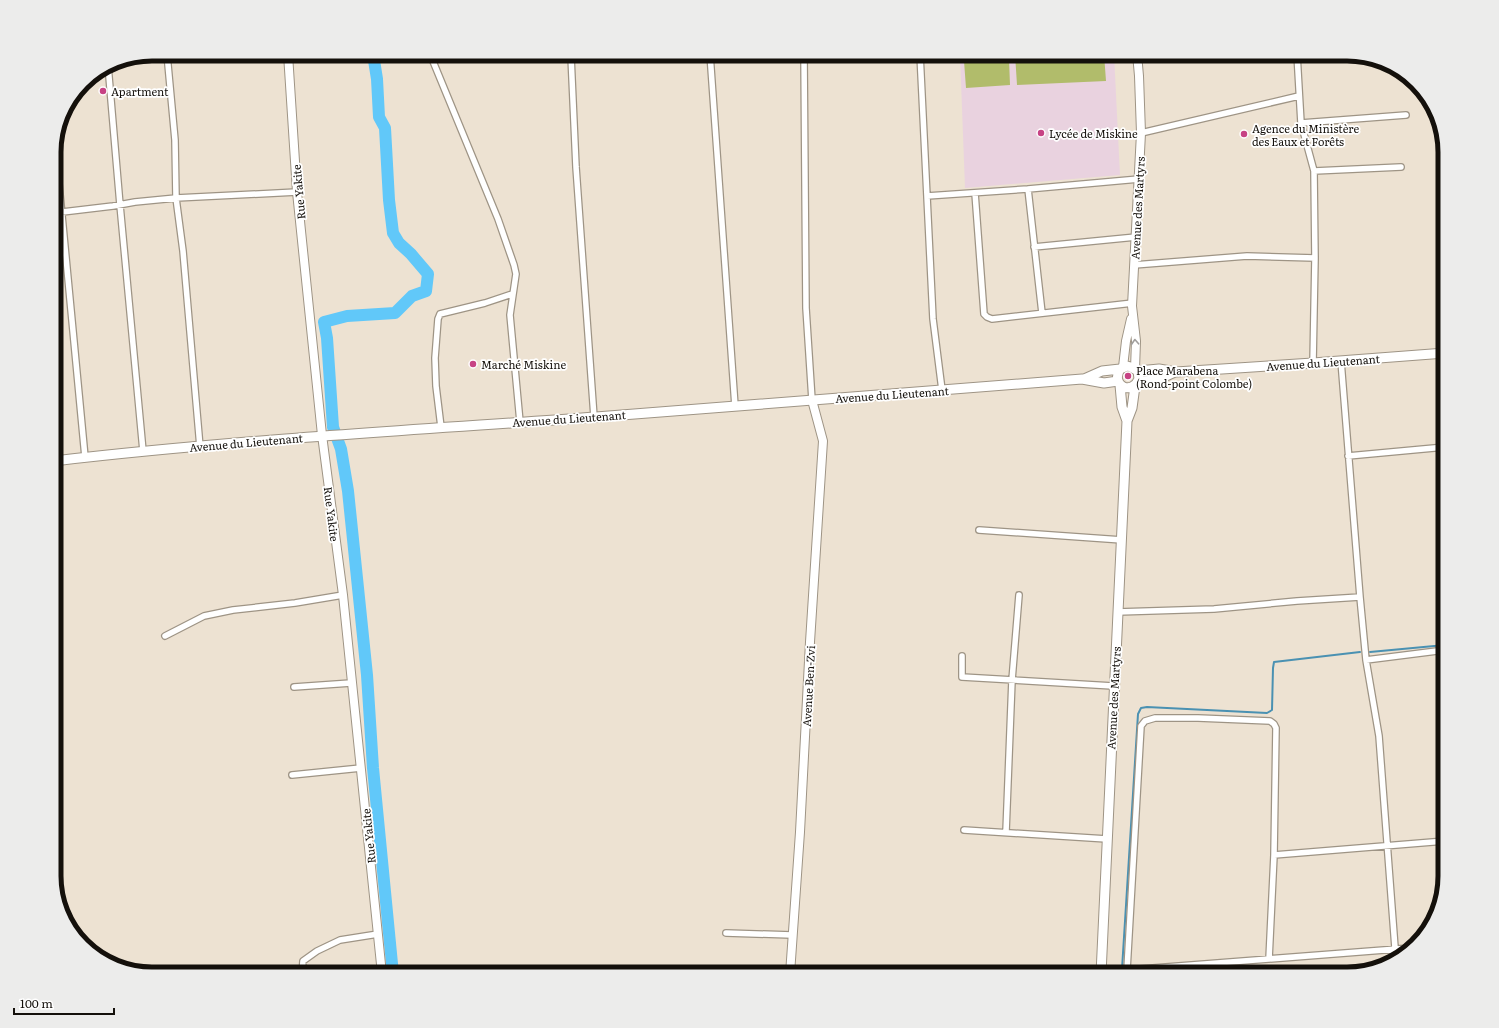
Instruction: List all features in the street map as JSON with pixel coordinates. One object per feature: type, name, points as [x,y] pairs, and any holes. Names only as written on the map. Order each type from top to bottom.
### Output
[{"type":"main road","name":"Rue Yakite","points":[[288,61],[297,192],[343,595],[381,967]]},
{"type":"main road","name":"Avenue des Martyrs","points":[[1122,368],[1133,303],[1141,133],[1138,61]]},
{"type":"main road","name":"Avenue des Martyrs","points":[[1132,315],[1136,341],[1136,370]]},
{"type":"main road","name":"Avenue du Lieutenant","points":[[1136,370],[1159,369],[1176,372],[1313,364],[1438,354]]},
{"type":"main road","points":[[1131,367],[1136,370],[1139,379],[1136,384],[1130,388],[1125,388],[1119,383],[1117,377],[1122,368],[1131,367]]},
{"type":"main road","name":"Avenue du Lieutenant","points":[[1084,379],[1102,371],[1122,368]]},
{"type":"main road","name":"Avenue du Lieutenant","points":[[1136,384],[1164,377],[1176,372]]},
{"type":"main road","name":"Avenue du Lieutenant","points":[[61,460],[143,451],[325,435],[594,417],[1084,379],[1104,383],[1119,383]]},
{"type":"main road","name":"Avenue des Martyrs","points":[[1119,383],[1122,407],[1127,421]]},
{"type":"main road","name":"Avenue des Martyrs","points":[[1101,967],[1113,686],[1122,540],[1127,421],[1132,408],[1136,384]]},
{"type":"main road","name":"Avenue Ben-Zvi","points":[[790,967],[800,832],[823,441],[812,400]]},
{"type":"street","points":[[168,61],[175,140],[176,198],[183,251],[200,447]]},
{"type":"street","points":[[433,61],[498,219],[514,265],[516,274],[510,315],[520,422]]},
{"type":"street","points":[[571,61],[576,167],[594,417]]},
{"type":"street","points":[[710,61],[735,406]]},
{"type":"street","points":[[804,61],[806,308],[812,400]]},
{"type":"street","points":[[920,61],[934,319],[942,390]]},
{"type":"street","points":[[1297,61],[1301,123],[1314,171],[1315,258],[1313,364]]},
{"type":"street","points":[[109,72],[143,451]]},
{"type":"street","points":[[1141,133],[1299,96]]},
{"type":"street","points":[[1301,123],[1406,115]]},
{"type":"street","points":[[1314,171],[1401,167]]},
{"type":"street","points":[[927,196],[1139,179]]},
{"type":"street","points":[[1028,189],[1042,313]]},
{"type":"street","points":[[62,212],[176,198],[297,192]]},
{"type":"street","points":[[975,193],[984,314],[987,317],[992,319],[1133,303]]},
{"type":"street","points":[[61,202],[84,457]]},
{"type":"street","points":[[1034,247],[1136,237]]},
{"type":"street","points":[[1134,266],[1247,256],[1315,258]]},
{"type":"street","points":[[441,427],[436,386],[435,358],[438,319],[440,314],[485,303],[512,294]]},
{"type":"street","points":[[1341,361],[1366,660],[1379,736],[1395,953]]},
{"type":"street","points":[[1348,456],[1438,449]]},
{"type":"street","points":[[979,530],[1122,540]]},
{"type":"street","points":[[1006,832],[1012,680],[1019,594]]},
{"type":"street","points":[[165,636],[204,616],[233,610],[295,603],[343,595]]},
{"type":"street","points":[[1117,612],[1214,609],[1297,600],[1360,597]]},
{"type":"street","points":[[1366,660],[1438,651]]},
{"type":"street","points":[[962,656],[962,677],[1113,686]]},
{"type":"street","points":[[294,687],[351,683]]},
{"type":"street","points":[[1127,967],[1142,726],[1145,721],[1155,718],[1270,721],[1276,728],[1274,855],[1269,959]]},
{"type":"street","points":[[292,775],[361,768]]},
{"type":"street","points":[[964,830],[1107,839]]},
{"type":"street","points":[[1274,855],[1438,841]]},
{"type":"street","points":[[726,933],[792,935]]},
{"type":"street","points":[[302,967],[303,960],[317,951],[346,939],[378,934]]},
{"type":"street","points":[[1176,967],[1401,949]]},
{"type":"shaded area","name":"Lycée de Miskine","points":[[960,61],[1114,61],[1120,175],[965,188]]},
{"type":"green space","points":[[964,61],[1009,61],[1010,85],[966,88]]},
{"type":"green space","points":[[1015,61],[1105,61],[1106,81],[1017,85]]},
{"type":"waterway","points":[[374,61],[377,79],[379,117],[385,128],[389,200],[393,233],[399,243],[411,254],[428,274],[426,291],[412,296],[395,313],[347,316],[324,322],[327,338],[333,427],[341,449],[348,491],[367,675],[373,768],[392,967]]},
{"type":"waterway","points":[[1370,652],[1438,646]]},
{"type":"waterway","points":[[1122,967],[1138,714],[1141,708],[1147,707],[1267,713],[1272,710],[1274,662],[1360,652]]},
{"type":"place","name":"Apartment","points":[[103,91]]},
{"type":"place","name":"Lycée de Miskine","points":[[1041,133]]},
{"type":"place","name":"Agence du Ministère des Eaux et Forêts","points":[[1244,134]]},
{"type":"place","name":"Marché Miskine","points":[[473,364]]},
{"type":"place","name":"Place Marabena (Rond-point Colombe)","points":[[1128,376]]}]
